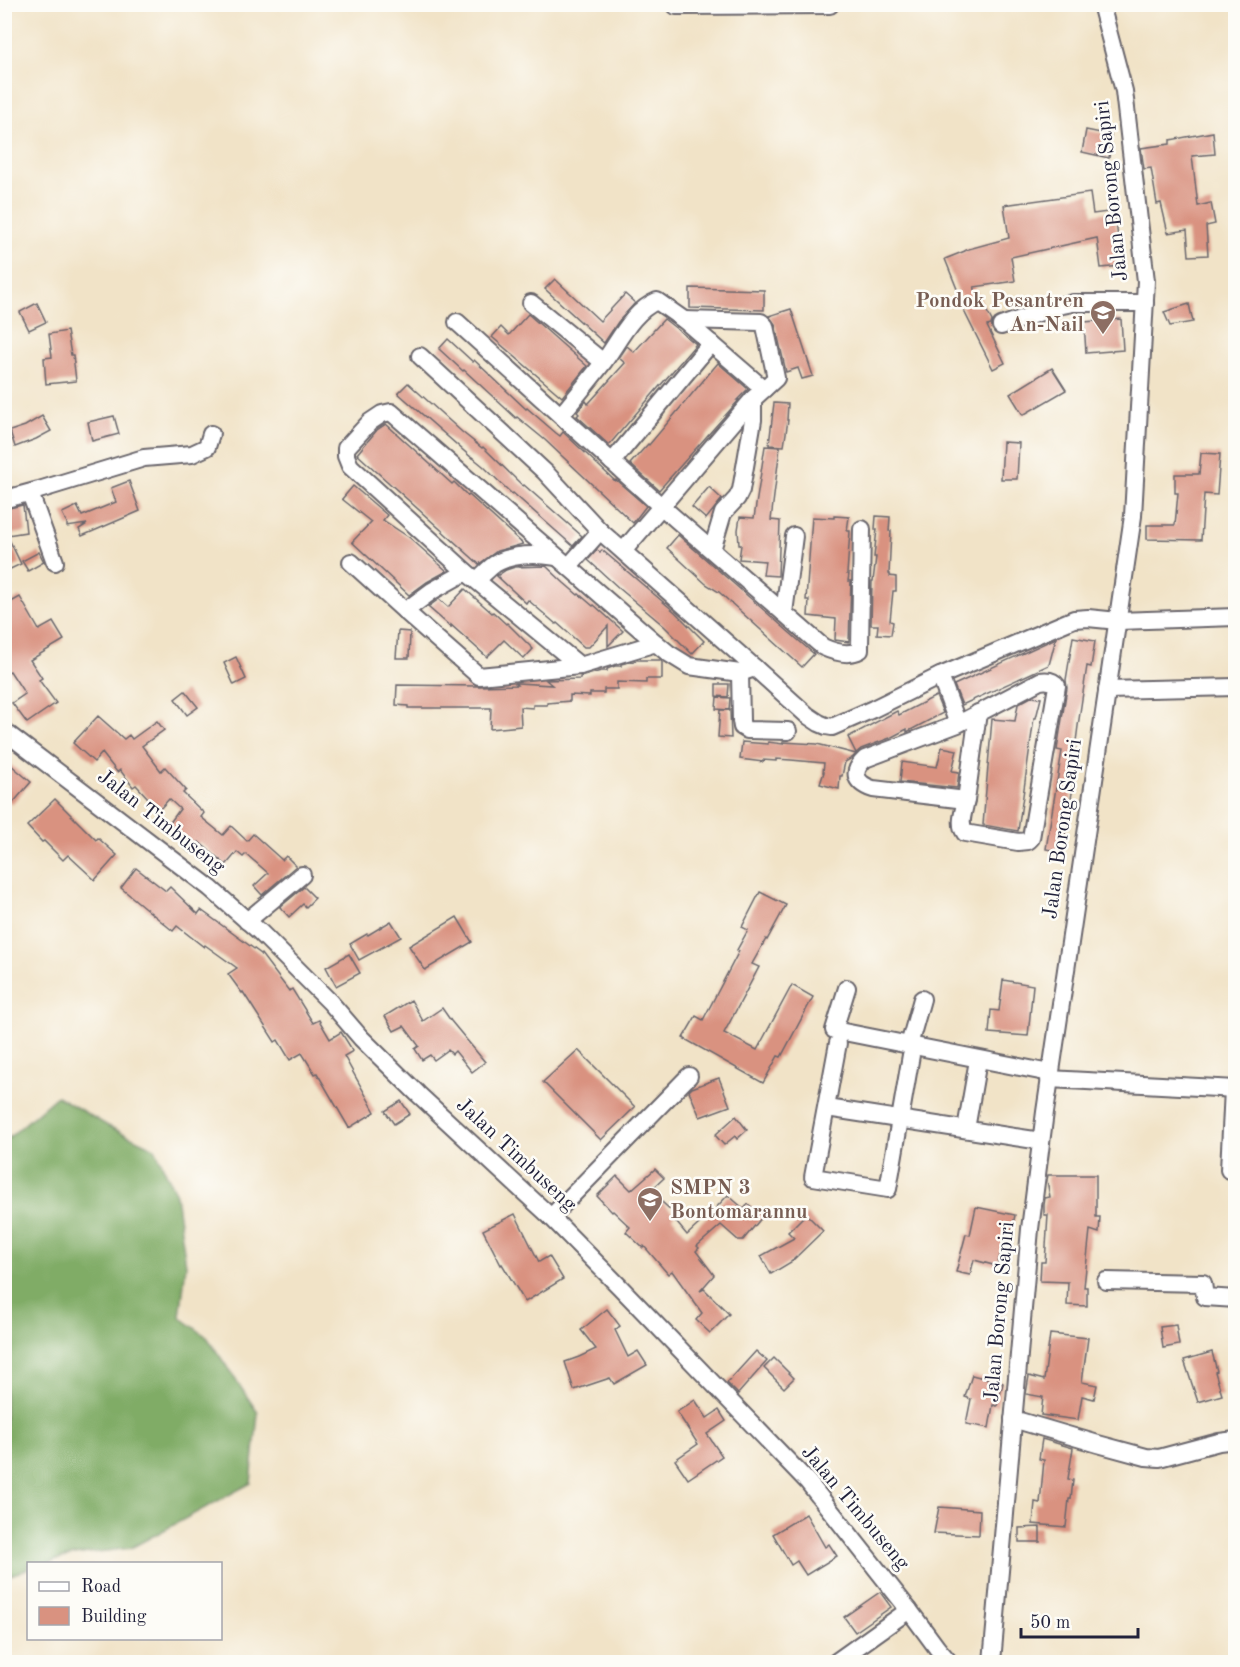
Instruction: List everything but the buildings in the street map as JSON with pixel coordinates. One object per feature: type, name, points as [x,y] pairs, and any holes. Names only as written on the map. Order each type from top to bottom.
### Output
[{"type":"street","points":[[676,4],[676,6],[830,5]]},
{"type":"street","name":"Jalan Borong Sapiri","points":[[992,1662],[1029,1229],[1133,516],[1146,281],[1124,92],[1101,4]]},
{"type":"street","points":[[561,416],[634,319],[657,301],[711,343],[758,394]]},
{"type":"street","points":[[531,303],[603,362]]},
{"type":"street","points":[[1001,326],[1073,303],[1144,303]]},
{"type":"street","points":[[624,550],[758,394],[776,378],[765,326],[761,322],[684,320]]},
{"type":"street","points":[[457,322],[662,507],[823,647],[835,652],[853,653],[860,650],[862,529]]},
{"type":"street","points":[[612,462],[711,343]]},
{"type":"street","points":[[420,356],[545,472],[600,531],[624,550],[748,670],[807,715],[826,726],[832,727],[940,676],[1074,619],[1118,621],[1236,617]]},
{"type":"street","points":[[712,550],[723,513],[741,490],[758,394]]},
{"type":"street","points":[[580,666],[472,576],[350,466],[346,448],[370,422],[382,414],[391,412],[668,653],[689,666],[748,670]]},
{"type":"street","points":[[5,497],[30,493],[144,458],[192,454],[207,447],[211,434]]},
{"type":"street","points":[[30,493],[55,562]]},
{"type":"street","points":[[563,562],[600,531]]},
{"type":"street","points":[[784,613],[794,536]]},
{"type":"street","points":[[405,610],[432,591],[472,576],[504,560],[531,555],[563,562]]},
{"type":"street","points":[[351,562],[479,676],[580,666],[656,643]]},
{"type":"street","points":[[748,670],[742,727],[788,731]]},
{"type":"street","points":[[940,676],[958,724]]},
{"type":"street","points":[[966,800],[873,789],[862,785],[856,775],[856,770],[865,759],[958,724],[978,713],[1040,681],[1050,681],[1056,686],[1031,838],[1028,841],[1018,842],[965,833],[962,829],[961,824],[966,800],[978,713]]},
{"type":"street","points":[[1107,690],[1236,687]]},
{"type":"street","name":"Jalan Timbuseng","points":[[4,731],[210,888],[248,921],[418,1094],[551,1217],[808,1482],[949,1662]]},
{"type":"street","points":[[248,921],[302,875]]},
{"type":"street","points":[[847,988],[834,1030],[910,1050],[1050,1076],[1234,1089],[1229,1170],[1236,1170]]},
{"type":"street","points":[[838,1043],[813,1177],[888,1189],[910,1050],[922,999]]},
{"type":"street","points":[[966,1129],[977,1066]]},
{"type":"street","points":[[551,1217],[689,1076]]},
{"type":"street","points":[[827,1108],[1041,1141]]},
{"type":"street","points":[[1106,1281],[1203,1282],[1205,1298],[1236,1299]]},
{"type":"street","points":[[1013,1419],[1146,1457],[1159,1458],[1219,1442],[1236,1440]]},
{"type":"street","points":[[836,1662],[909,1610]]},
{"type":"green space","points":[[57,1096],[108,1126],[155,1148],[176,1195],[186,1265],[180,1317],[207,1337],[258,1413],[251,1483],[131,1548],[74,1555],[51,1562],[27,1562],[27,1569],[5,1577],[5,1141]]},
{"type":"place","name":"Pondok Pesantren An-Nail","points":[[1103,336]]},
{"type":"place","name":"SMPN 3 Bontomarannu","points":[[650,1223]]}]
